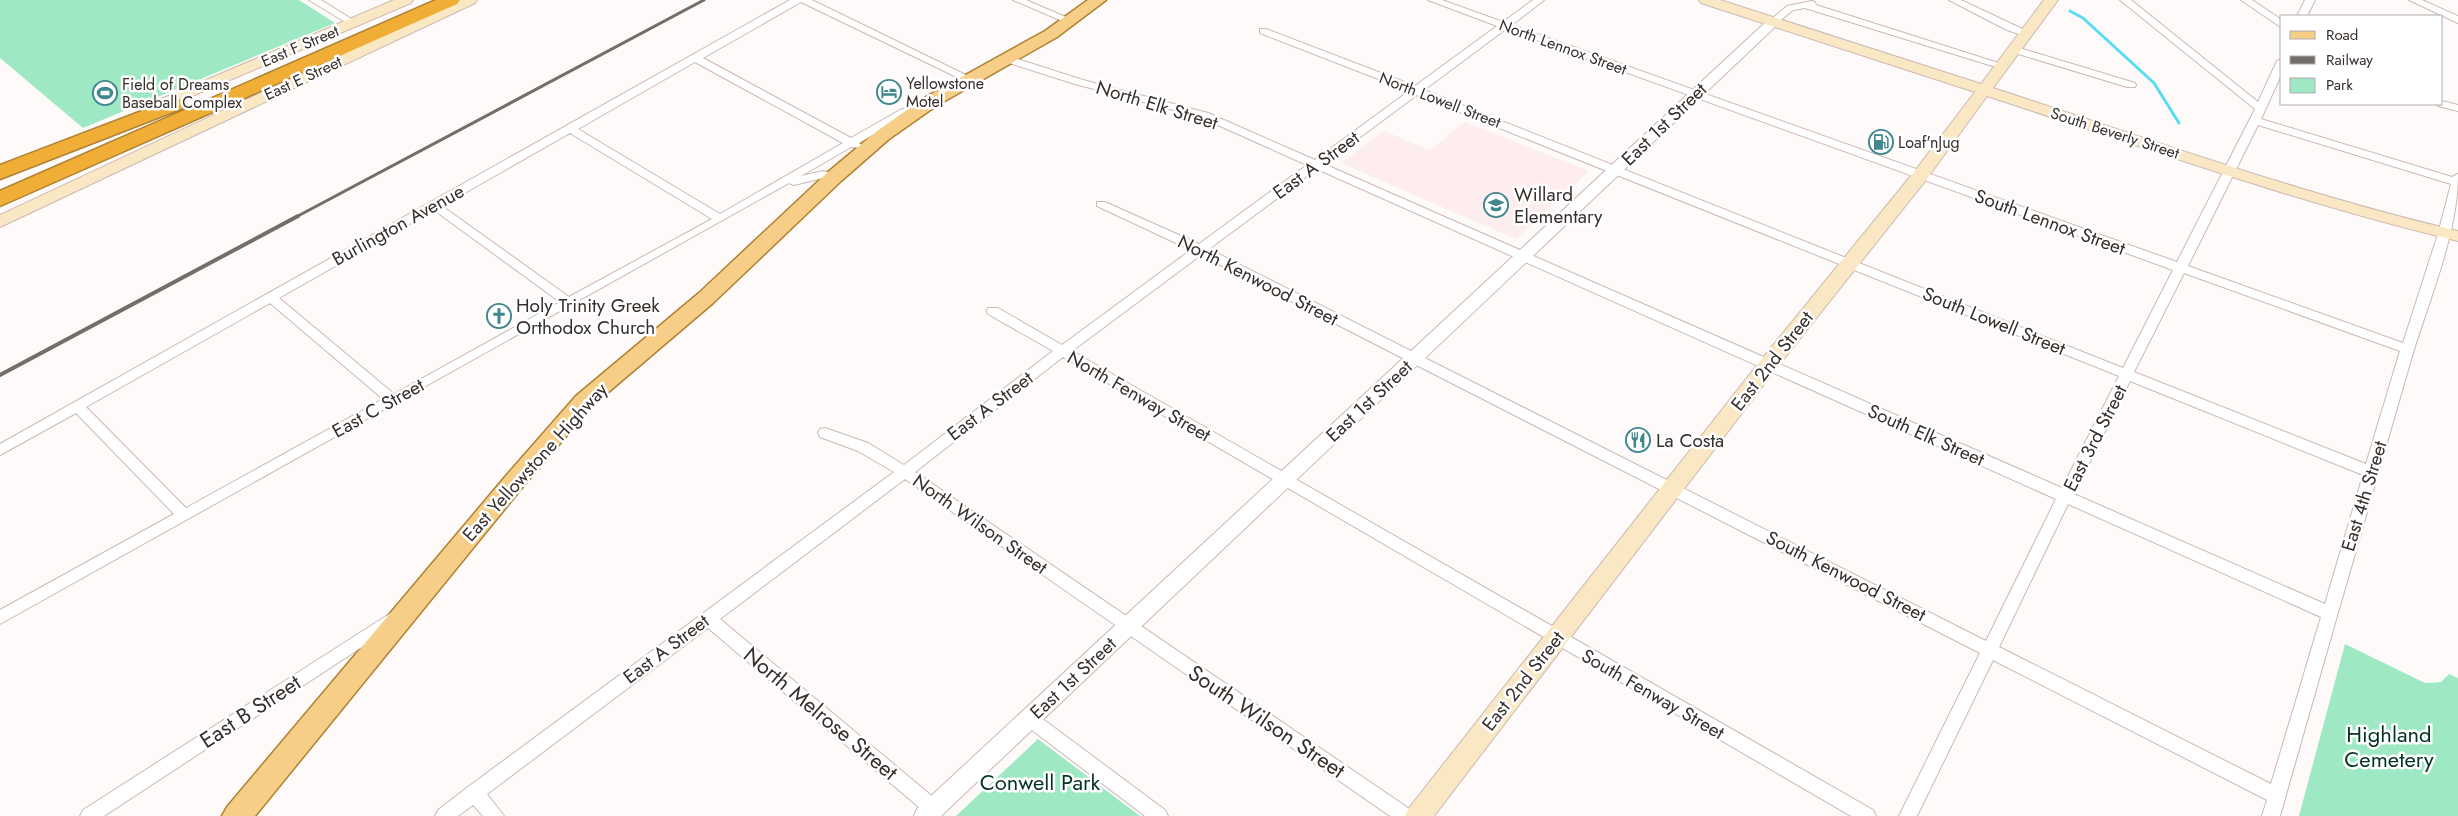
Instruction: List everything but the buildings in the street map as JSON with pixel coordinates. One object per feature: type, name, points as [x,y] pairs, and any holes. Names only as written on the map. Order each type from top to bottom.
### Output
[{"type":"highway","points":[[0,173],[404,7],[431,0]]},
{"type":"highway","points":[[0,199],[451,0]]},
{"type":"highway","points":[[0,191],[212,100],[404,7]]},
{"type":"highway","points":[[0,211],[216,109],[255,88]]},
{"type":"main road","name":"East E Street","points":[[0,222],[470,0]]},
{"type":"main road","name":"East Yellowstone Highway","points":[[237,816],[411,605],[584,401],[706,298],[834,176],[858,146],[1070,21],[1098,0]]},
{"type":"main road","name":"South Beverly Street","points":[[1706,0],[2355,210],[2451,235]]},
{"type":"main road","name":"East 2nd Street","points":[[1418,816],[1848,263],[1920,176],[2028,34],[2051,0]]},
{"type":"main road","name":"East F Street","points":[[0,173],[353,23],[404,7]]},
{"type":"street","points":[[314,0],[353,23]]},
{"type":"street","name":"Burlington Avenue","points":[[0,450],[272,298],[350,251],[434,206],[569,128],[697,59],[797,0]]},
{"type":"street","points":[[804,0],[969,79]]},
{"type":"street","points":[[1018,0],[1070,21]]},
{"type":"street","name":"North Lennox Street","points":[[1433,0],[1694,95]]},
{"type":"street","name":"East A Street","points":[[444,816],[905,472],[1061,352],[1418,91],[1539,0]]},
{"type":"street","name":"East 1st Street","points":[[929,812],[1129,627],[1773,22],[1790,8],[1819,0]]},
{"type":"street","points":[[1954,0],[2010,28],[2028,34]]},
{"type":"street","points":[[2125,0],[2260,108]]},
{"type":"street","points":[[2246,0],[2280,24]]},
{"type":"street","points":[[2302,15],[2310,0]]},
{"type":"street","points":[[2414,0],[2458,20]]},
{"type":"street","points":[[1805,5],[2003,66]]},
{"type":"street","name":"North Lowell Street","points":[[1263,31],[1617,170]]},
{"type":"street","points":[[2016,50],[2131,85]]},
{"type":"street","points":[[697,59],[858,146]]},
{"type":"street","name":"North Elk Street","points":[[1007,59],[1088,84],[1199,114],[1523,257]]},
{"type":"street","name":"East 3rd Street","points":[[1908,816],[2065,496],[2230,170],[2280,65]]},
{"type":"street","name":"South Lennox Street","points":[[1694,95],[2407,350]]},
{"type":"street","points":[[2443,104],[2458,108]]},
{"type":"street","points":[[2254,121],[2457,179]]},
{"type":"street","points":[[569,128],[720,219]]},
{"type":"street","name":"East C Street","points":[[0,618],[757,198],[858,146]]},
{"type":"street","name":"South Lowell Street","points":[[1617,170],[2371,472]]},
{"type":"street","name":"East C Street","points":[[757,198],[807,177],[823,174],[834,176]]},
{"type":"street","name":"East 4th Street","points":[[2271,816],[2328,614],[2407,350],[2451,235],[2457,179]]},
{"type":"street","name":"North Kenwood Street","points":[[1101,204],[1201,250],[1414,360]]},
{"type":"street","points":[[434,206],[569,303]]},
{"type":"street","name":"South Elk Street","points":[[1523,257],[2328,614]]},
{"type":"street","points":[[272,298],[393,400]]},
{"type":"street","name":"North Fenway Street","points":[[993,311],[1285,480]]},
{"type":"street","name":"South Kenwood Street","points":[[1414,360],[1674,489],[2277,796]]},
{"type":"street","points":[[77,406],[185,516]]},
{"type":"street","name":"North Wilson Street","points":[[826,433],[863,447],[905,472],[1129,627]]},
{"type":"street","name":"South Fenway Street","points":[[1285,480],[1867,816]]},
{"type":"street","name":"East B Street","points":[[89,816],[411,605]]},
{"type":"street","name":"North Melrose Street","points":[[708,618],[929,812]]},
{"type":"street","name":"South Wilson Street","points":[[1129,627],[1405,816]]},
{"type":"street","points":[[1030,719],[1159,816]]},
{"type":"street","points":[[474,793],[495,816]]},
{"type":"shaded area","name":"Willard Elementary","points":[[1465,122],[1589,171],[1516,239],[1341,163],[1384,131],[1430,150]]},
{"type":"green space","name":"Field of Dreams Baseball Complex","points":[[0,0],[299,0],[335,23],[83,128],[0,58]]},
{"type":"green space","name":"Highland Cemetery","points":[[2345,644],[2425,683],[2441,682],[2449,674],[2458,678],[2458,816],[2299,816]]},
{"type":"green space","name":"Conwell Park","points":[[1038,739],[1140,816],[956,816]]},
{"type":"waterway","points":[[2070,11],[2083,18],[2154,83],[2179,123]]},
{"type":"railway","points":[[296,217],[704,0]]},
{"type":"railway","points":[[0,375],[298,216]]},
{"type":"place","name":"Yellowstone Motel","points":[[889,92]]},
{"type":"place","name":"Field of Dreams Baseball Complex","points":[[105,93]]},
{"type":"place","name":"Loaf'nJug","points":[[1881,142]]},
{"type":"place","name":"Willard Elementary","points":[[1496,205]]},
{"type":"place","name":"Holy Trinity Greek Orthodox Church","points":[[499,316]]},
{"type":"place","name":"La Costa","points":[[1638,440]]}]
